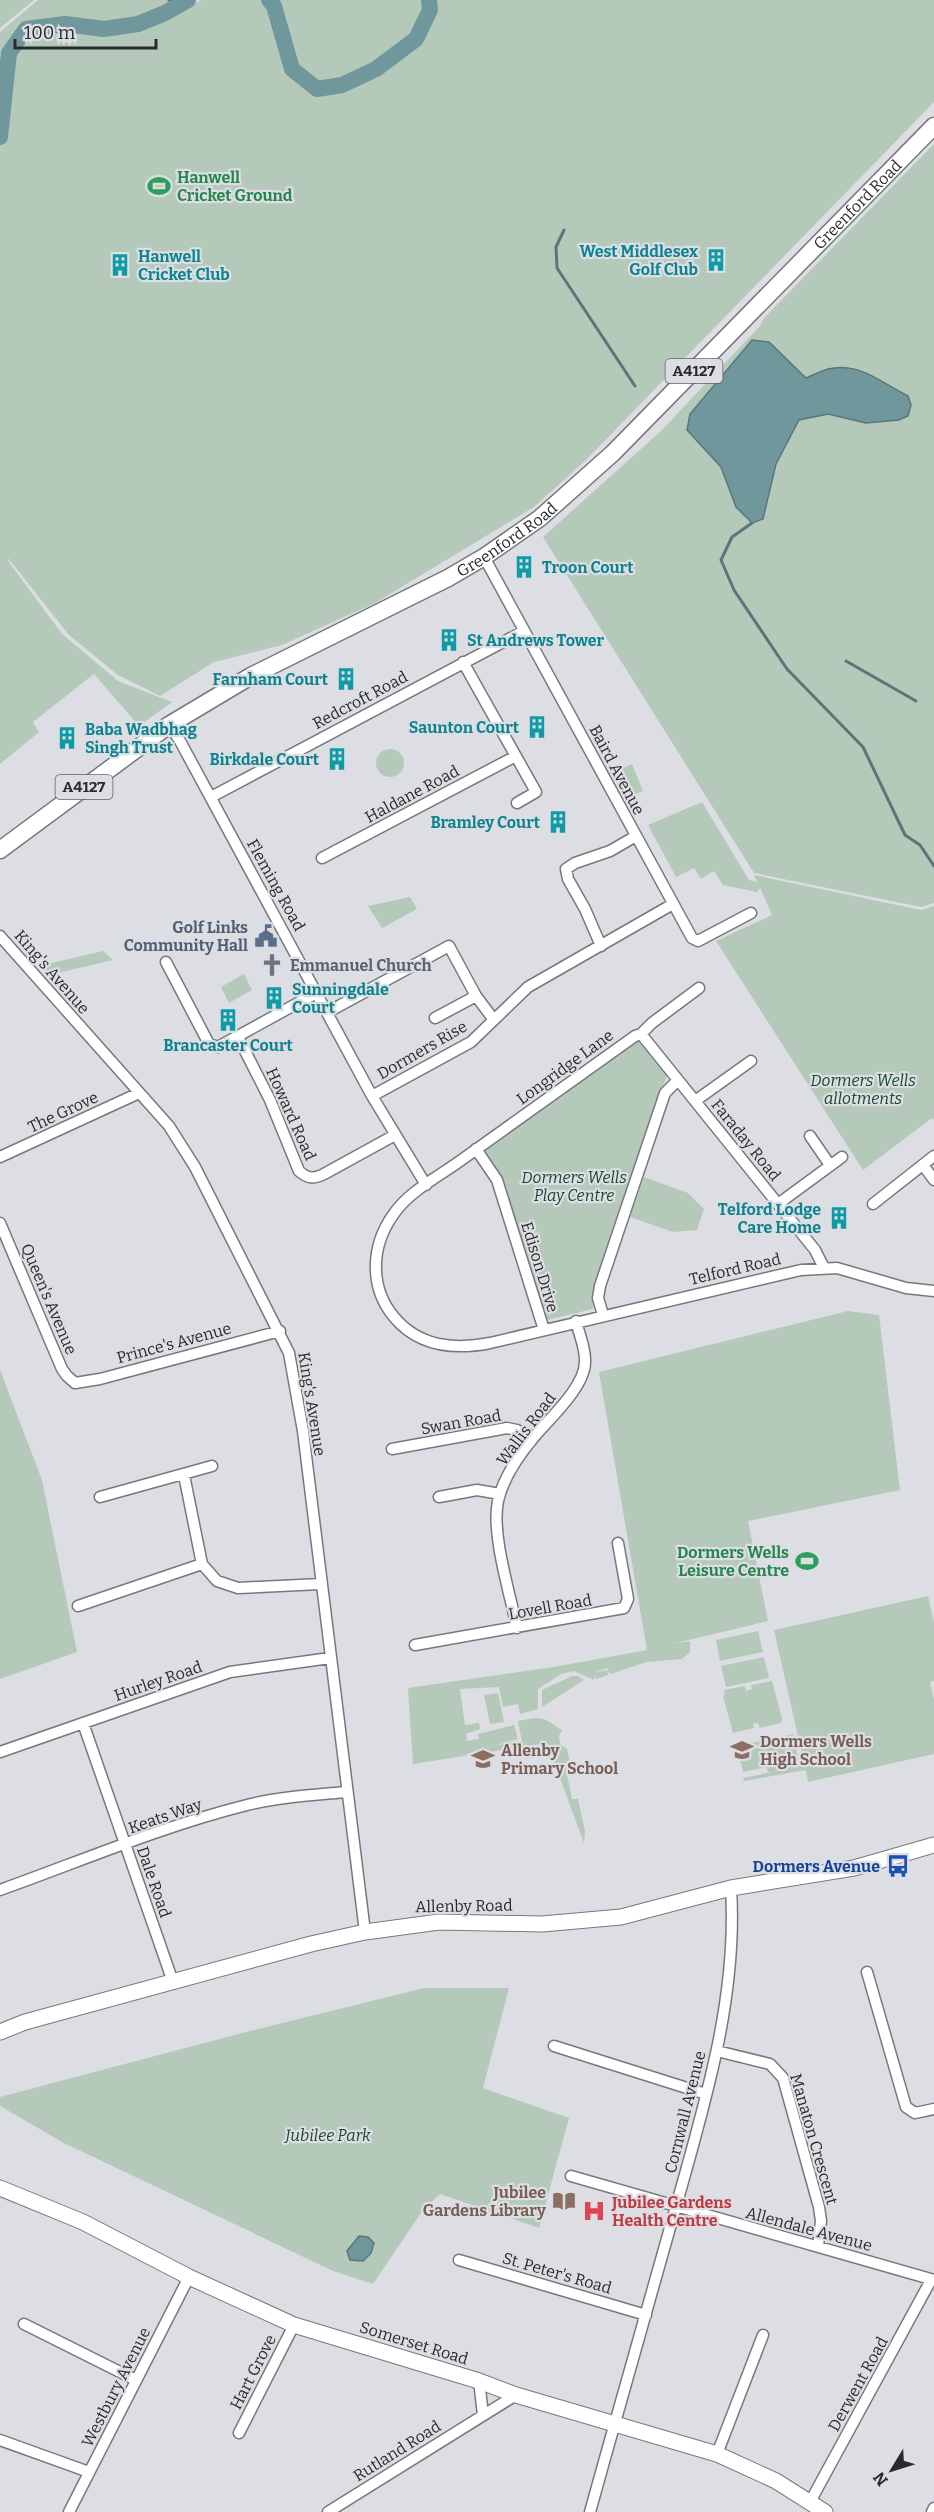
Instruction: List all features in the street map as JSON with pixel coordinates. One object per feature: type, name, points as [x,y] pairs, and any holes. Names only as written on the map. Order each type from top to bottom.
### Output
[{"type":"main road","name":"Greenford Road","points":[[0,850],[169,724],[251,676],[410,598],[484,557],[540,518],[613,453],[934,126]]},
{"type":"street","name":"Baird Avenue","points":[[484,557],[692,938],[698,941],[751,913]]},
{"type":"street","name":"Redcroft Road","points":[[211,798],[524,631]]},
{"type":"street","points":[[463,662],[536,792],[517,802]]},
{"type":"street","name":"Fleming Road","points":[[169,724],[318,993],[372,1096],[426,1185]]},
{"type":"street","name":"Haldane Road","points":[[322,858],[516,756]]},
{"type":"street","points":[[601,946],[585,909],[568,879],[566,869],[575,863],[610,851],[636,836]]},
{"type":"street","name":"Dormers Rise","points":[[372,1096],[471,1042],[528,987],[673,904]]},
{"type":"street","name":"King's Avenue","points":[[0,936],[169,1126],[195,1167],[280,1331],[293,1364],[365,1932]]},
{"type":"street","points":[[328,1012],[450,946],[476,996],[494,1020]]},
{"type":"street","points":[[166,962],[209,1044],[218,1047],[318,993]]},
{"type":"street","name":"Longridge Lane","points":[[426,1185],[635,1036],[641,1034],[699,988]]},
{"type":"street","points":[[435,1018],[476,996]]},
{"type":"street","name":"Faraday Road","points":[[641,1034],[815,1250],[824,1268]]},
{"type":"street","name":"Howard Road","points":[[238,1037],[270,1100],[299,1172],[306,1177],[315,1178],[324,1174],[395,1135]]},
{"type":"street","points":[[695,1101],[751,1061]]},
{"type":"street","points":[[603,1315],[598,1298],[600,1286],[662,1101],[668,1089],[678,1080]]},
{"type":"street","name":"The Grove","points":[[0,1157],[139,1093]]},
{"type":"street","points":[[810,1136],[830,1165]]},
{"type":"street","name":"Edison Drive","points":[[476,1149],[497,1180],[544,1330]]},
{"type":"street","points":[[873,1203],[934,1156]]},
{"type":"street","points":[[778,1204],[842,1157]]},
{"type":"street","points":[[923,1165],[934,1180]]},
{"type":"street","name":"Telford Road","points":[[426,1185],[396,1211],[384,1230],[375,1265],[377,1282],[383,1300],[392,1315],[412,1333],[427,1341],[445,1346],[477,1345],[780,1274],[824,1268],[849,1271],[906,1288],[934,1292]]},
{"type":"street","name":"Queen's Avenue","points":[[0,1223],[62,1369],[75,1383]]},
{"type":"street","name":"Wallis Road","points":[[517,1628],[497,1529],[500,1494],[514,1466],[532,1439],[570,1395],[583,1372],[585,1360],[576,1322]]},
{"type":"street","name":"Prince's Avenue","points":[[75,1383],[100,1379],[280,1331]]},
{"type":"street","name":"Swan Road","points":[[393,1449],[507,1428],[517,1430],[532,1439]]},
{"type":"street","points":[[100,1497],[213,1466]]},
{"type":"street","points":[[184,1474],[202,1564],[217,1581],[238,1588],[320,1584]]},
{"type":"street","points":[[439,1497],[477,1490],[500,1494]]},
{"type":"street","name":"Lovell Road","points":[[415,1645],[624,1608],[628,1599],[618,1543]]},
{"type":"street","points":[[78,1606],[202,1564]]},
{"type":"street","name":"Hurley Road","points":[[0,1752],[230,1672],[330,1658]]},
{"type":"street","name":"Dale Road","points":[[83,1723],[173,1982]]},
{"type":"street","name":"Keats Way","points":[[0,1890],[125,1845],[248,1805],[346,1792]]},
{"type":"street","name":"Allenby Road","points":[[0,2032],[25,2022],[311,1944],[365,1932],[438,1922],[542,1924],[621,1917],[731,1888],[837,1872],[934,1845]]},
{"type":"street","name":"Cornwall Avenue","points":[[590,2512],[717,2051],[728,1977],[731,1888]]},
{"type":"street","points":[[867,1972],[906,2107],[915,2113],[934,2109]]},
{"type":"street","points":[[554,2046],[706,2094]]},
{"type":"street","name":"Manaton Crescent","points":[[717,2051],[770,2064],[783,2078],[819,2207],[821,2221],[818,2246]]},
{"type":"street","name":"Allendale Avenue","points":[[571,2176],[675,2208],[818,2246],[933,2280]]},
{"type":"street","name":"Somerset Road","points":[[0,2188],[83,2222],[189,2277],[294,2325],[479,2381],[516,2395],[717,2454],[768,2477],[825,2512]]},
{"type":"street","name":"St. Peter's Road","points":[[459,2260],[646,2315]]},
{"type":"street","name":"Westbury Avenue","points":[[69,2512],[189,2277]]},
{"type":"street","name":"Derwent Road","points":[[810,2502],[933,2280]]},
{"type":"street","points":[[24,2325],[136,2380]]},
{"type":"street","name":"Hart Grove","points":[[239,2433],[294,2325]]},
{"type":"street","points":[[717,2454],[763,2335]]},
{"type":"street","points":[[479,2381],[483,2415]]},
{"type":"street","name":"Rutland Road","points":[[328,2512],[516,2395]]},
{"type":"street","points":[[0,2440],[89,2472]]},
{"type":"street","points":[[932,2512],[934,2508]]},
{"type":"green space","points":[[0,0],[34,0],[0,28]]},
{"type":"green space","points":[[38,0],[194,0],[193,4],[202,0],[934,0],[934,102],[585,461],[534,507],[375,603],[282,645],[214,662],[160,696],[118,675],[69,635],[8,558],[62,634],[118,681],[172,702],[139,726],[94,674],[33,722],[39,732],[0,764],[0,32]]},
{"type":"green space","points":[[934,144],[934,903],[921,907],[754,873],[543,537],[661,431],[760,326],[764,318]]},
{"type":"green space","points":[[390,749],[400,753],[404,763],[400,773],[390,777],[380,773],[376,763],[380,753]]},
{"type":"green space","points":[[632,764],[643,791],[633,795],[618,770]]},
{"type":"green space","name":"Dormers Wells allotments","points":[[702,802],[749,880],[757,882],[754,875],[921,910],[934,906],[934,1120],[932,1118],[863,1170],[716,941],[772,915],[760,888],[757,892],[723,885],[714,871],[701,879],[694,868],[676,877],[648,825]]},
{"type":"green space","points":[[410,897],[417,909],[382,928],[368,906]]},
{"type":"green space","points":[[103,951],[113,960],[49,975],[39,966]]},
{"type":"green space","points":[[244,974],[252,990],[229,1003],[221,987]]},
{"type":"green space","name":"Dormers Wells Play Centre","points":[[640,1040],[667,1075],[593,1291],[593,1309],[547,1320],[502,1181],[483,1152]]},
{"type":"green space","points":[[644,1177],[688,1193],[704,1209],[697,1230],[673,1232],[630,1217]]},
{"type":"green space","points":[[848,1311],[879,1315],[900,1490],[748,1521],[768,1621],[672,1644],[690,1641],[690,1652],[682,1659],[647,1662],[610,1674],[607,1668],[594,1673],[607,1670],[608,1675],[596,1679],[594,1675],[594,1680],[574,1671],[561,1674],[538,1689],[538,1709],[520,1714],[518,1704],[503,1707],[499,1687],[460,1689],[465,1725],[479,1723],[480,1729],[466,1734],[467,1741],[479,1739],[478,1734],[514,1725],[518,1739],[482,1749],[514,1741],[522,1742],[518,1721],[541,1718],[562,1730],[559,1736],[560,1744],[567,1749],[572,1773],[567,1775],[572,1799],[578,1799],[585,1831],[584,1843],[547,1743],[413,1764],[408,1688],[554,1667],[647,1650],[599,1372]]},
{"type":"green space","points":[[0,1370],[42,1480],[77,1652],[0,1679]]},
{"type":"green space","points":[[928,1596],[934,1622],[934,1681],[930,1682],[934,1700],[934,1754],[808,1782],[806,1770],[744,1781],[743,1778],[772,1772],[768,1772],[766,1767],[743,1772],[737,1746],[793,1734],[798,1759],[776,1764],[777,1771],[804,1763],[774,1630]]},
{"type":"green space","points":[[758,1631],[763,1652],[720,1661],[716,1640]]},
{"type":"green space","points":[[764,1657],[769,1678],[726,1687],[721,1666]]},
{"type":"green space","points":[[572,1676],[578,1676],[584,1680],[542,1707],[542,1690]]},
{"type":"green space","points":[[772,1681],[782,1718],[781,1723],[760,1728],[758,1723],[753,1724],[754,1728],[733,1733],[723,1696],[725,1695],[724,1690],[745,1686],[746,1691],[752,1689],[751,1685]]},
{"type":"green space","points":[[498,1693],[504,1722],[490,1724],[484,1695]]},
{"type":"green space","name":"Jubilee Park","points":[[424,1988],[509,1988],[483,2088],[569,2118],[539,2228],[440,2194],[423,2210],[373,2284],[333,2271],[64,2143],[0,2106],[0,2097]]},
{"type":"water","points":[[752,340],[769,342],[806,378],[828,369],[850,368],[870,375],[908,396],[911,405],[908,416],[899,420],[866,423],[828,414],[799,420],[776,464],[763,519],[752,523],[736,507],[721,467],[687,430],[690,414]]},
{"type":"water","points":[[359,2236],[368,2237],[374,2243],[371,2253],[363,2261],[350,2260],[347,2251]]},
{"type":"waterway","points":[[169,0],[180,5]]},
{"type":"waterway","points":[[0,137],[9,53],[26,29],[65,24],[104,29],[138,24],[188,0]]},
{"type":"waterway","points":[[269,0],[274,6],[292,69],[317,89],[342,85],[376,69],[416,39],[430,10],[429,0]]},
{"type":"waterway","points":[[564,230],[556,247],[557,268],[635,386]]},
{"type":"waterway","points":[[752,523],[732,537],[721,560],[734,590],[787,669],[863,747],[905,835],[920,845],[934,866]]},
{"type":"waterway","points":[[846,661],[916,701]]},
{"type":"place","name":"Hanwell Cricket Ground","points":[[159,186]]},
{"type":"place","name":"West Middlesex Golf Club","points":[[716,260]]},
{"type":"place","name":"Hanwell Cricket Club","points":[[120,265]]},
{"type":"place","name":"Troon Court","points":[[524,567]]},
{"type":"place","name":"St Andrews Tower","points":[[449,640]]},
{"type":"place","name":"Farnham Court","points":[[346,679]]},
{"type":"place","name":"Saunton Court","points":[[537,727]]},
{"type":"place","name":"Baba Wadbhag Singh Trust","points":[[67,738]]},
{"type":"place","name":"Birkdale Court","points":[[337,759]]},
{"type":"place","name":"Bramley Court","points":[[558,822]]},
{"type":"place","name":"Golf Links Community Hall","points":[[266,936]]},
{"type":"place","name":"Emmanuel Church","points":[[272,965]]},
{"type":"place","name":"Sunningdale Court","points":[[274,998]]},
{"type":"place","name":"Brancaster Court","points":[[228,1020]]},
{"type":"place","name":"Telford Lodge Care Home","points":[[839,1218]]},
{"type":"place","name":"Dormers Wells Leisure Centre","points":[[807,1561]]},
{"type":"place","name":"Dormers Wells High School","points":[[742,1750]]},
{"type":"place","name":"Allenby Primary School","points":[[483,1759]]},
{"type":"place","name":"Dormers Avenue","points":[[898,1866]]},
{"type":"place","name":"Jubilee Gardens Library","points":[[564,2201]]},
{"type":"place","name":"Jubilee Gardens Health Centre","points":[[594,2211]]}]
